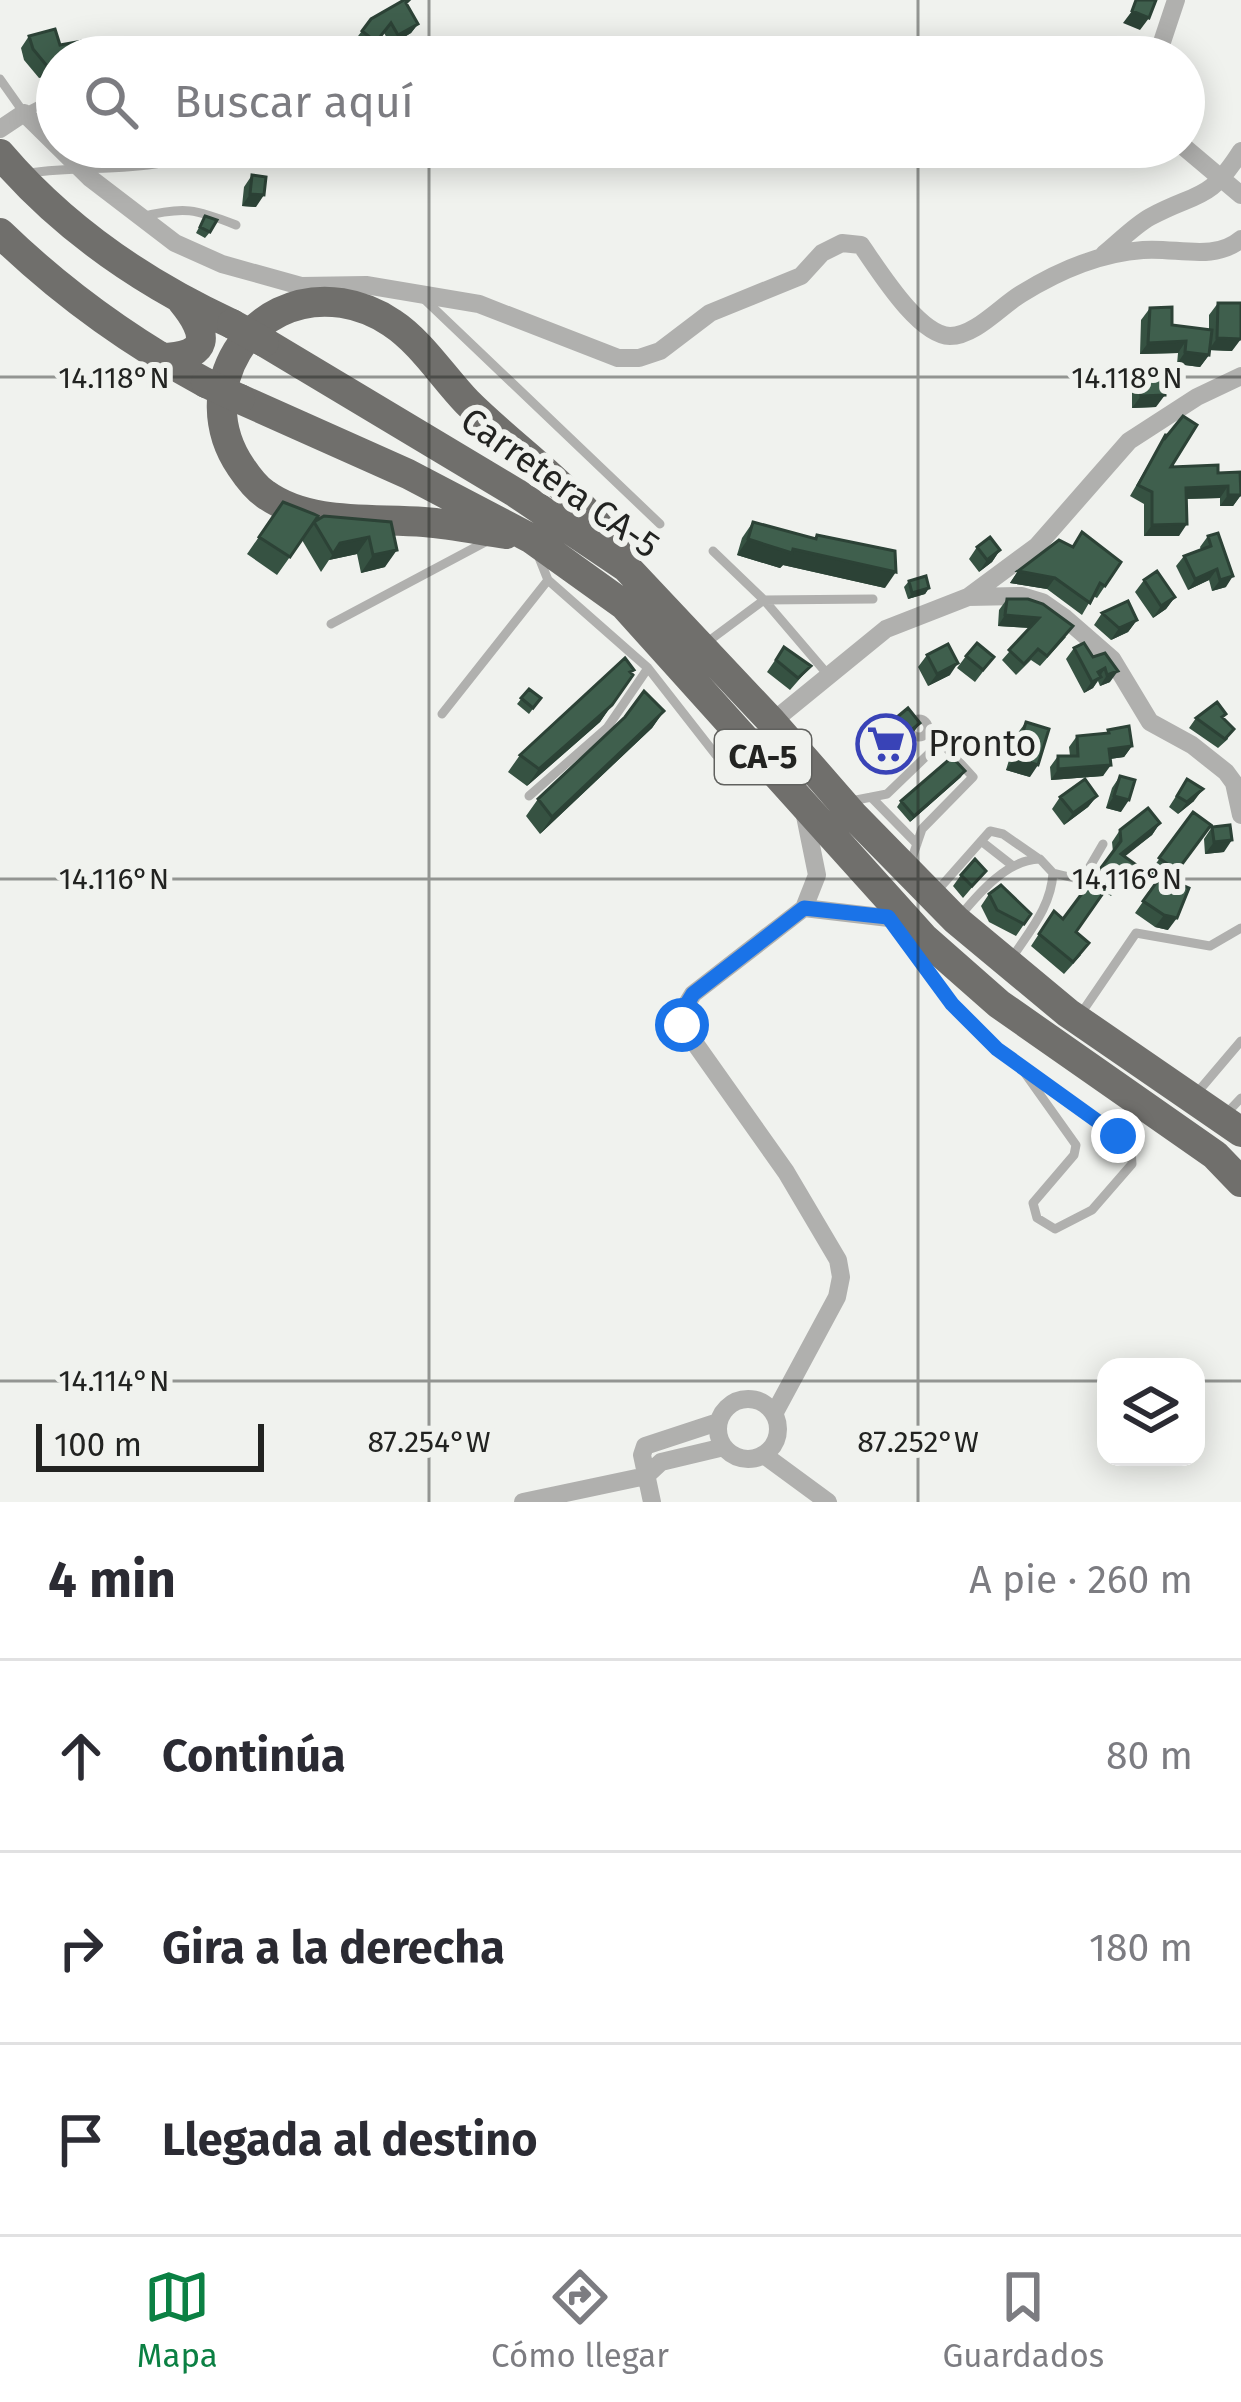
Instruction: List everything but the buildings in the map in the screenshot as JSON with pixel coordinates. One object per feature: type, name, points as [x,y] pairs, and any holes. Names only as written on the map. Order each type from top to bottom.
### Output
[{"type":"highway","name":"Carretera CA-5","points":[[9,164],[92,242],[135,274],[264,342],[516,493],[626,567],[772,722],[912,858],[932,896],[956,920],[1077,1020],[1235,1122]]},
{"type":"highway","name":"Carretera CA-5","points":[[0,233],[56,287],[160,358],[408,474],[532,539],[624,604],[772,768],[897,919],[999,1004],[1214,1155],[1241,1182]]},
{"type":"highway","points":[[532,539],[429,523],[326,516],[292,508],[262,493],[228,448],[220,419],[220,387],[232,357],[251,333],[275,316],[289,295],[369,309],[397,326],[470,405],[604,529],[626,567]]},
{"type":"highway","points":[[160,358],[185,358],[196,351],[202,338],[200,323],[182,301]]},
{"type":"street","points":[[1164,36],[1176,0]]},
{"type":"street","points":[[0,128],[23,113],[36,127]]},
{"type":"street","points":[[1101,256],[1148,218],[1222,182],[1241,151]]},
{"type":"street","points":[[1205,166],[1241,195]]},
{"type":"street","points":[[77,168],[190,250],[289,295],[319,287],[415,290],[479,304],[618,358],[660,351],[710,313],[801,276],[822,253],[842,243],[860,245],[928,329],[950,336],[1058,274],[1101,256],[1144,249],[1216,253],[1241,239]]},
{"type":"street","points":[[772,722],[886,629],[968,596],[1037,546],[1129,441],[1197,397],[1241,376]]},
{"type":"street","points":[[968,596],[1022,596],[1042,602],[1065,618],[1112,659],[1150,722],[1192,745],[1226,772],[1234,783],[1241,815]]},
{"type":"street","points":[[774,1414],[755,1400],[743,1399],[723,1411],[718,1433],[724,1448],[741,1459],[764,1455],[778,1437],[774,1414],[837,1297],[838,1260],[786,1172],[682,1025],[693,994],[804,908],[817,875],[803,805]]},
{"type":"street","points":[[804,908],[897,919]]},
{"type":"street","points":[[652,1502],[642,1455],[645,1446],[718,1422]]},
{"type":"street","points":[[523,1502],[646,1476],[661,1462],[724,1448]]},
{"type":"street","points":[[764,1455],[828,1502]]},
{"type":"lane","points":[[0,79],[23,113],[36,106]]},
{"type":"lane","points":[[97,168],[132,168]]},
{"type":"lane","points":[[141,218],[175,208],[195,208],[236,225]]},
{"type":"lane","points":[[415,290],[660,524]]},
{"type":"lane","points":[[331,624],[499,533]]},
{"type":"lane","points":[[532,539],[548,580],[648,668],[716,755],[772,768]]},
{"type":"lane","points":[[713,550],[764,600],[829,676]]},
{"type":"lane","points":[[442,714],[548,580]]},
{"type":"lane","points":[[701,647],[764,600],[872,598]]},
{"type":"lane","points":[[529,796],[607,728],[648,668]]},
{"type":"lane","points":[[912,858],[922,829],[973,777],[922,720],[910,724],[911,733],[919,737],[923,759]]},
{"type":"lane","points":[[857,800],[887,794],[941,742]]},
{"type":"lane","points":[[932,896],[995,831],[1040,859],[1053,873],[1082,880],[1103,844]]},
{"type":"lane","points":[[982,841],[1013,866]]},
{"type":"lane","points":[[956,920],[1013,866],[1040,859]]},
{"type":"lane","points":[[1008,964],[1037,924],[1053,873]]},
{"type":"lane","points":[[897,919],[952,1004],[1024,1072],[1118,1136],[1131,1150],[1132,1164],[1092,1210],[1055,1229],[1036,1218],[1034,1203],[1074,1155],[1076,1145],[1024,1072]]},
{"type":"lane","points":[[1077,1020],[1136,933],[1210,946],[1241,928]]},
{"type":"lane","points":[[1192,1098],[1241,1041]]},
{"type":"place","name":"Pronto","points":[[886,744]]},
{"type":"route","points":[[682,1025],[693,994],[804,908],[888,917],[952,1004],[997,1049],[1118,1136]]}]
